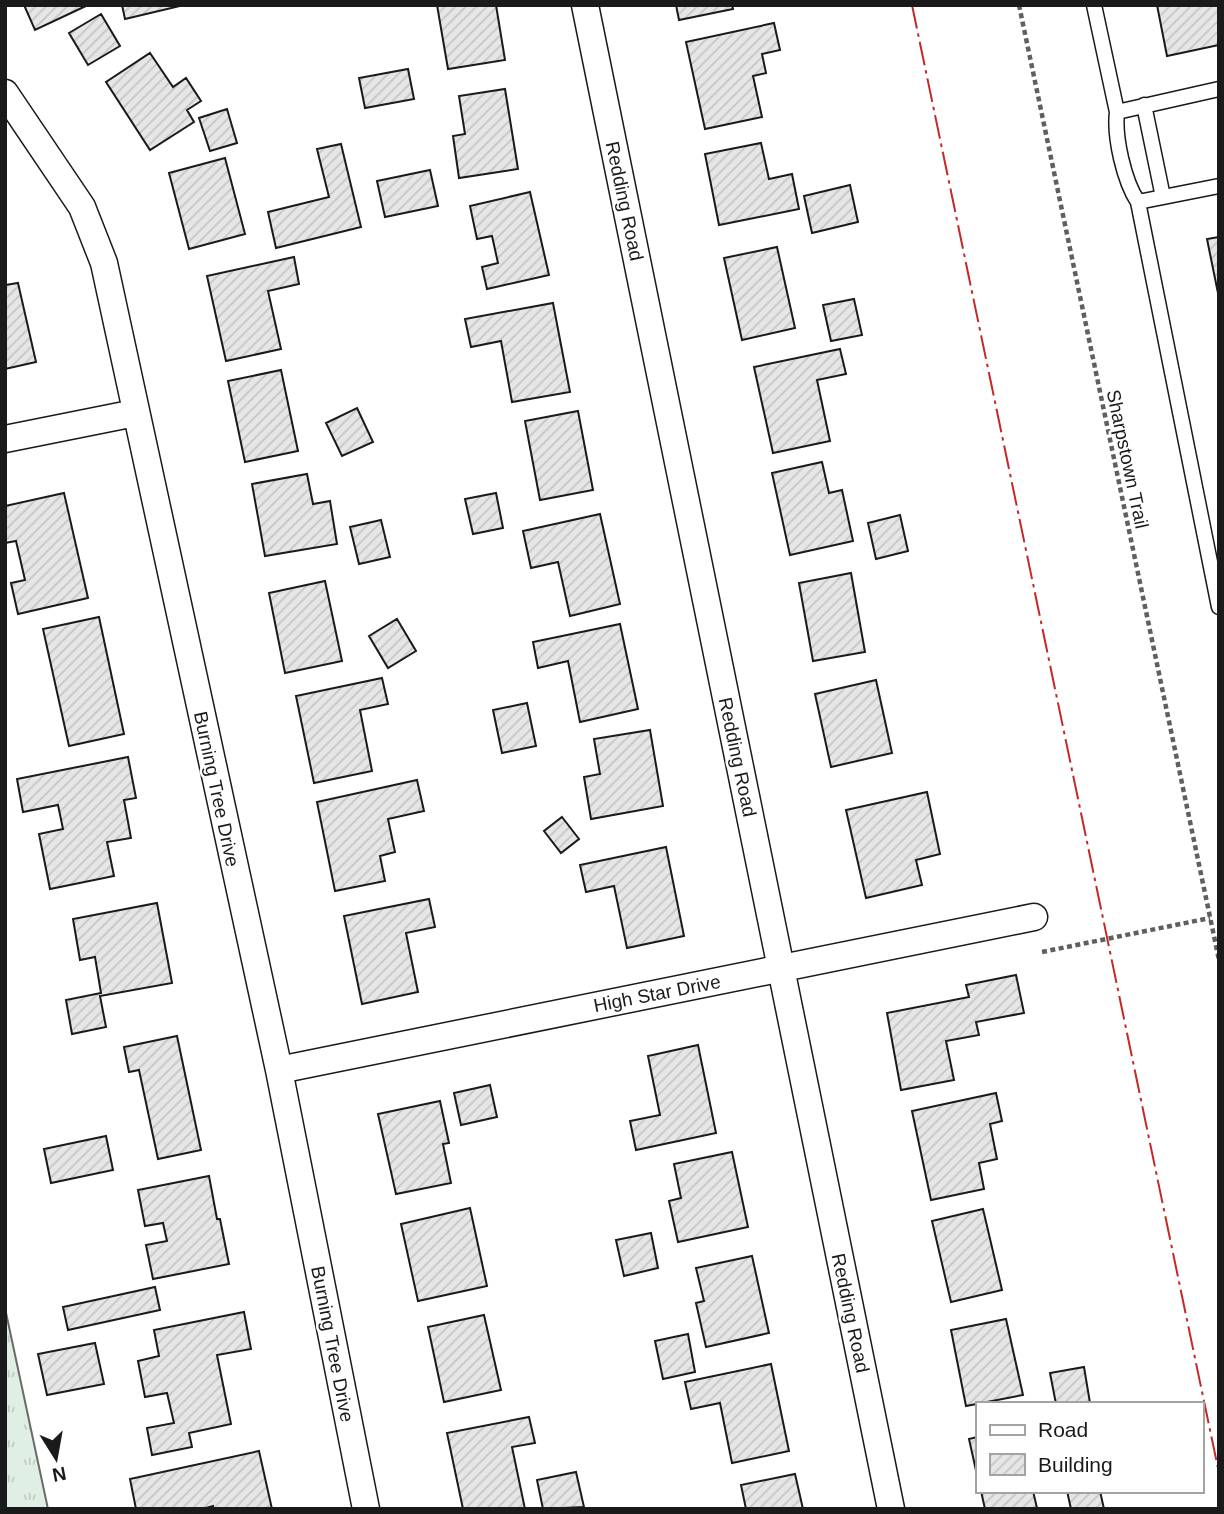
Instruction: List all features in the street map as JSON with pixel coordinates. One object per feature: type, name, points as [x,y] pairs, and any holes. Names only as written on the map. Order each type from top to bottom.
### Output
[{"type":"street","name":"Redding Road","points":[[585,5],[891,1509]]},
{"type":"street","name":"Burning Tree Drive","points":[[5,93],[82,207],[104,263],[279,1070],[366,1509]]},
{"type":"street","points":[[5,439],[135,413]]},
{"type":"street","name":"High Star Drive","points":[[279,1070],[1034,917]]},
{"type":"lane","points":[[1094,5],[1117,112],[1115,124],[1128,188],[1138,202],[1219,607]]},
{"type":"lane","points":[[1117,112],[1219,89]]},
{"type":"lane","points":[[1144,105],[1163,197]]},
{"type":"lane","points":[[1138,202],[1219,186]]},
{"type":"path","name":"Sharpstown Trail","points":[[1019,5],[1219,960]]},
{"type":"path","points":[[1042,952],[1210,918]]},
{"type":"green space","points":[[5,1308],[48,1509],[5,1509]]},
{"type":"building","points":[[24,5],[88,5],[35,30]]},
{"type":"building","points":[[122,5],[180,5],[180,6],[125,19]]},
{"type":"building","points":[[437,5],[496,5],[505,60],[448,69]]},
{"type":"building","points":[[676,5],[732,5],[733,9],[679,20]]},
{"type":"building","points":[[1157,5],[1219,5],[1219,45],[1167,56]]},
{"type":"building","points":[[101,14],[120,46],[88,65],[69,33]]},
{"type":"building","points":[[774,23],[780,50],[762,54],[766,73],[753,76],[762,117],[705,129],[686,42]]},
{"type":"building","points":[[150,53],[173,87],[186,78],[201,101],[187,110],[194,122],[150,150],[106,82]]},
{"type":"building","points":[[408,69],[414,99],[365,108],[359,78]]},
{"type":"building","points":[[505,89],[518,169],[459,178],[453,136],[465,134],[459,96]]},
{"type":"building","points":[[227,109],[237,143],[210,151],[199,118]]},
{"type":"building","points":[[761,143],[769,179],[792,174],[799,209],[719,225],[705,154]]},
{"type":"building","points":[[341,144],[361,227],[276,248],[268,212],[329,197],[317,149]]},
{"type":"building","points":[[225,158],[245,234],[189,249],[169,173]]},
{"type":"building","points":[[430,170],[438,206],[385,217],[377,181]]},
{"type":"building","points":[[850,185],[858,222],[812,233],[804,196]]},
{"type":"building","points":[[530,192],[549,275],[487,289],[482,267],[498,263],[492,236],[477,239],[470,206]]},
{"type":"building","points":[[1219,237],[1219,298],[1207,239]]},
{"type":"building","points":[[777,247],[795,328],[742,340],[724,258]]},
{"type":"building","points":[[294,257],[299,284],[268,291],[281,349],[226,361],[207,276]]},
{"type":"building","points":[[18,283],[36,362],[5,369],[5,285]]},
{"type":"building","points":[[854,299],[862,335],[831,341],[823,305]]},
{"type":"building","points":[[553,303],[570,392],[512,402],[501,341],[471,347],[465,319]]},
{"type":"building","points":[[840,349],[846,374],[817,380],[830,441],[773,453],[754,367]]},
{"type":"building","points":[[281,370],[298,451],[245,462],[228,381]]},
{"type":"building","points":[[357,408],[373,442],[342,456],[326,423]]},
{"type":"building","points":[[578,411],[593,490],[540,500],[525,421]]},
{"type":"building","points":[[822,462],[829,493],[842,490],[853,541],[790,555],[772,473]]},
{"type":"building","points":[[307,474],[313,504],[330,501],[337,544],[265,556],[252,484]]},
{"type":"building","points":[[64,493],[88,598],[18,614],[11,583],[25,580],[16,541],[5,543],[5,506]]},
{"type":"building","points":[[496,493],[503,528],[473,534],[465,499]]},
{"type":"building","points":[[600,514],[620,604],[570,616],[558,562],[531,568],[523,531]]},
{"type":"building","points":[[900,515],[908,551],[876,559],[868,523]]},
{"type":"building","points":[[381,520],[390,557],[359,564],[350,527]]},
{"type":"building","points":[[851,573],[865,652],[813,661],[799,583]]},
{"type":"building","points":[[325,581],[342,661],[285,673],[269,593]]},
{"type":"building","points":[[99,617],[124,734],[69,746],[43,629]]},
{"type":"building","points":[[397,619],[416,651],[388,668],[369,636]]},
{"type":"building","points":[[620,624],[638,709],[580,722],[568,661],[538,668],[533,642]]},
{"type":"building","points":[[382,678],[388,704],[360,710],[372,771],[314,783],[296,696]]},
{"type":"building","points":[[876,680],[892,753],[831,767],[815,694]]},
{"type":"building","points":[[527,703],[536,746],[502,753],[493,710]]},
{"type":"building","points":[[650,730],[663,806],[591,819],[584,777],[600,774],[594,739]]},
{"type":"building","points":[[128,757],[136,798],[124,800],[131,838],[107,842],[114,876],[50,889],[39,834],[63,829],[58,805],[23,812],[17,779]]},
{"type":"building","points":[[417,780],[424,811],[388,819],[395,852],[380,856],[385,881],[335,891],[317,802]]},
{"type":"building","points":[[927,792],[940,854],[916,860],[922,885],[866,898],[846,810]]},
{"type":"building","points":[[562,817],[579,839],[561,853],[544,831]]},
{"type":"building","points":[[666,847],[684,936],[627,948],[614,886],[586,892],[580,865]]},
{"type":"building","points":[[429,899],[435,927],[406,933],[418,992],[362,1004],[344,916]]},
{"type":"building","points":[[157,903],[172,983],[100,996],[106,1027],[72,1034],[66,1000],[101,993],[95,957],[80,960],[73,919]]},
{"type":"building","points":[[1016,975],[1024,1013],[976,1022],[979,1035],[946,1041],[954,1080],[901,1090],[887,1013],[969,997],[966,985]]},
{"type":"building","points":[[177,1036],[201,1150],[158,1159],[139,1070],[129,1072],[124,1047]]},
{"type":"building","points":[[698,1045],[716,1133],[636,1150],[630,1121],[660,1115],[648,1056]]},
{"type":"building","points":[[490,1085],[497,1117],[461,1125],[454,1093]]},
{"type":"building","points":[[996,1093],[1002,1121],[990,1124],[997,1159],[979,1163],[984,1189],[931,1200],[912,1111]]},
{"type":"building","points":[[440,1101],[449,1143],[443,1144],[451,1183],[396,1194],[378,1114]]},
{"type":"building","points":[[106,1136],[113,1170],[51,1183],[44,1149]]},
{"type":"building","points":[[732,1152],[748,1227],[678,1242],[669,1201],[681,1198],[674,1164]]},
{"type":"building","points":[[209,1176],[229,1264],[153,1279],[146,1245],[167,1241],[163,1223],[145,1226],[138,1190]]},
{"type":"building","points":[[470,1208],[487,1286],[418,1301],[401,1224]]},
{"type":"building","points":[[983,1209],[1002,1290],[951,1302],[932,1221]]},
{"type":"building","points":[[651,1233],[658,1268],[624,1276],[616,1240]]},
{"type":"building","points":[[752,1256],[769,1333],[706,1347],[696,1303],[704,1301],[696,1268]]},
{"type":"building","points":[[155,1287],[160,1310],[68,1330],[63,1307]]},
{"type":"building","points":[[244,1312],[251,1349],[217,1355],[231,1424],[189,1433],[192,1447],[152,1455],[147,1428],[174,1423],[167,1393],[145,1397],[138,1361],[159,1356],[154,1330]]},
{"type":"building","points":[[484,1315],[501,1390],[444,1402],[428,1327]]},
{"type":"building","points":[[1006,1319],[1023,1395],[966,1406],[951,1330]]},
{"type":"building","points":[[688,1334],[695,1372],[663,1379],[655,1341]]},
{"type":"building","points":[[95,1343],[104,1384],[47,1395],[38,1354]]},
{"type":"building","points":[[771,1364],[789,1451],[732,1463],[720,1403],[691,1409],[685,1382]]},
{"type":"building","points":[[1084,1367],[1090,1402],[1056,1402],[1050,1373]]},
{"type":"building","points":[[529,1417],[535,1443],[512,1447],[525,1509],[463,1509],[447,1433]]},
{"type":"building","points":[[976,1437],[976,1470],[969,1439]]},
{"type":"building","points":[[259,1451],[272,1509],[213,1509],[213,1506],[202,1509],[136,1509],[130,1479]]},
{"type":"building","points":[[576,1472],[584,1507],[543,1509],[537,1480]]},
{"type":"building","points":[[795,1474],[803,1509],[746,1509],[741,1485]]},
{"type":"building","points":[[981,1493],[1033,1493],[1037,1508],[985,1509]]},
{"type":"building","points":[[1067,1493],[1100,1493],[1104,1509],[1071,1509]]},
{"type":"power","points":[[912,5],[1219,1473]]}]
